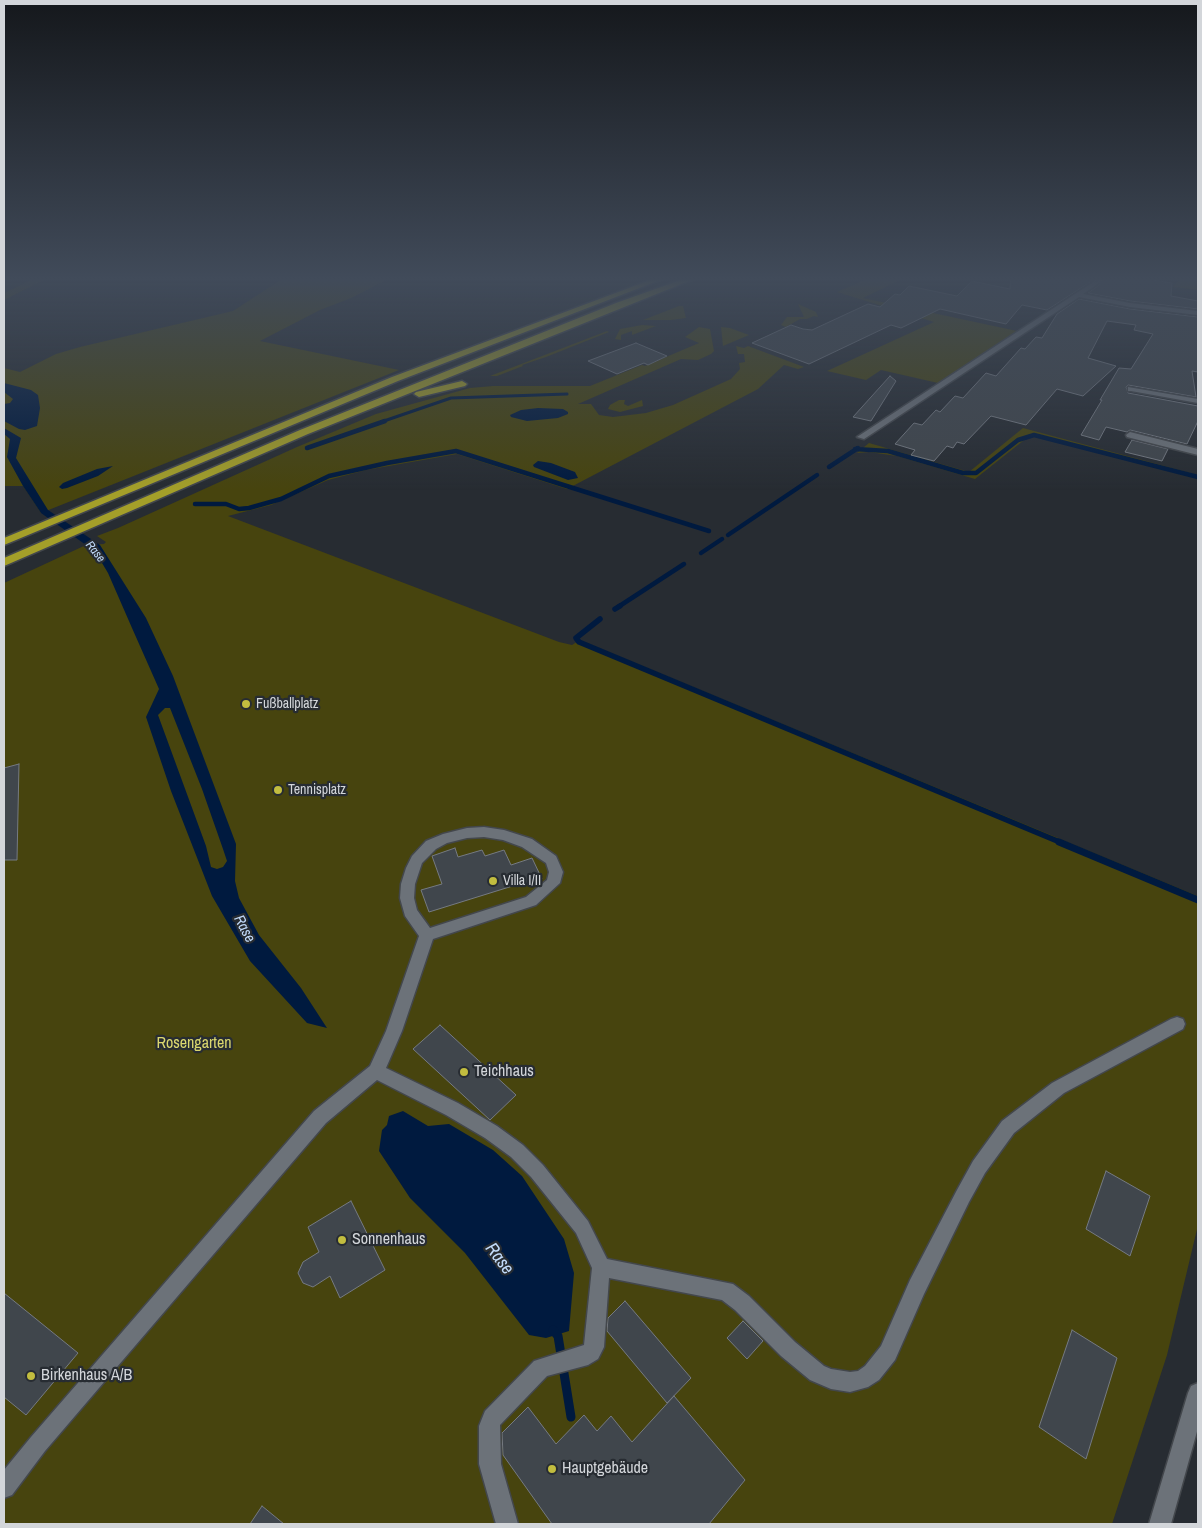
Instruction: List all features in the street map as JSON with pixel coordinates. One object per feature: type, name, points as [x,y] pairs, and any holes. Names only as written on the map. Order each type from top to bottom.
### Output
[{"type":"highway","points":[[4,542],[82,508],[473,348]]},
{"type":"highway","points":[[4,562],[304,432],[512,348]]},
{"type":"highway","points":[[304,432],[424,392],[462,384]]},
{"type":"street","points":[[861,437],[996,348]]},
{"type":"street","points":[[1132,389],[1198,401]]},
{"type":"street","points":[[1130,435],[1198,452]]},
{"type":"street","points":[[484,832],[504,835],[527,844],[551,860],[556,872],[553,882],[531,901],[427,935],[410,912],[407,898],[408,884],[413,868],[417,860],[431,845],[451,837],[484,832]]},
{"type":"street","points":[[4,1487],[63,1414],[320,1116],[376,1071],[394,1031],[427,935]]},
{"type":"street","points":[[601,1267],[726,1291],[742,1303],[788,1349],[817,1373],[841,1382],[862,1380],[872,1374],[888,1353],[917,1287],[963,1196],[979,1167],[1008,1127],[1058,1088],[1177,1024]]},
{"type":"street","points":[[376,1071],[452,1109],[491,1132],[517,1151],[537,1171],[582,1228],[601,1267],[594,1347],[588,1355],[553,1363],[541,1368],[496,1413],[489,1426],[491,1470],[507,1524]]},
{"type":"street","points":[[1160,1524],[1198,1393]]},
{"type":"green space","points":[[76,348],[295,348],[399,370],[41,513],[23,486],[4,486],[4,368],[20,372],[56,354]]},
{"type":"green space","points":[[562,348],[568,348],[497,376],[490,376]]},
{"type":"green space","name":"Rosengarten","points":[[687,348],[714,348],[714,351],[711,354],[698,360],[681,359],[578,404],[591,404],[599,415],[613,417],[646,413],[673,405],[731,379],[740,369],[739,363],[745,362],[744,354],[738,354],[737,348],[754,348],[804,367],[798,369],[784,365],[758,389],[567,489],[457,454],[366,470],[328,480],[271,505],[228,516],[559,642],[572,645],[580,640],[1198,896],[1198,1225],[1167,1355],[1112,1524],[4,1524],[4,583],[86,545],[104,544],[106,542],[97,536],[376,414],[470,388],[493,386],[590,386],[642,365],[645,366]]},
{"type":"green space","points":[[877,348],[991,348],[938,383],[881,370],[866,380],[827,371]]},
{"type":"green space","points":[[619,400],[625,400],[624,404],[628,406],[642,400],[643,406],[620,412],[608,409],[610,405]]},
{"type":"green space","points":[[1023,428],[1198,475],[1198,479],[1033,436],[1028,437],[975,479],[897,456],[869,452],[857,453],[869,443],[969,472]]},
{"type":"water","points":[[4,383],[31,390],[38,395],[40,408],[37,426],[25,430],[4,421],[4,404],[10,403],[13,399],[4,392]]},
{"type":"water","points":[[538,408],[563,409],[568,414],[558,418],[527,421],[511,417],[510,415],[521,410]]},
{"type":"water","points":[[4,428],[21,438],[16,458],[48,510],[100,545],[146,618],[173,676],[236,844],[235,881],[239,898],[259,935],[301,988],[327,1028],[307,1023],[250,961],[212,896],[171,791],[146,717],[159,689],[108,573],[99,558],[86,545],[41,513],[7,457],[10,439],[4,434]],"holes":[[[165,708],[170,708],[202,789],[227,861],[223,867],[217,869],[211,867],[206,846],[158,715]]]},
{"type":"water","points":[[538,461],[551,463],[575,472],[578,478],[568,480],[534,467],[533,465]]},
{"type":"water","points":[[113,466],[98,476],[67,488],[62,489],[59,487],[63,483],[97,469]]},
{"type":"water","points":[[403,1111],[428,1126],[449,1124],[493,1150],[522,1176],[564,1239],[574,1273],[569,1331],[546,1338],[529,1335],[465,1253],[410,1198],[379,1151],[382,1130],[387,1125],[389,1116]]},
{"type":"building","points":[[622,348],[649,348],[667,356],[648,365],[644,363],[617,374],[588,361]]},
{"type":"building","points":[[766,348],[842,348],[809,364]]},
{"type":"building","points":[[1021,348],[1093,348],[1088,358],[1116,366],[1083,396],[1057,389],[1026,425],[991,416],[964,444],[957,442],[953,448],[947,446],[934,461],[911,455],[915,450],[895,444],[914,423],[922,425],[936,410],[940,412],[955,396],[963,398],[986,373],[996,376]]},
{"type":"building","points":[[1144,348],[1198,348],[1198,372],[1192,371],[1196,397],[1128,385],[1126,387],[1128,393],[1198,406],[1198,421],[1187,444],[1130,430],[1127,432],[1106,427],[1099,440],[1081,435],[1119,368],[1131,369]]},
{"type":"building","points":[[890,376],[896,381],[871,421],[853,417]]},
{"type":"building","points":[[1132,440],[1168,449],[1162,461],[1125,452]]},
{"type":"building","points":[[19,764],[17,860],[4,860],[4,768]]},
{"type":"building","name":"Villa I/II","points":[[455,848],[458,857],[482,850],[485,856],[504,850],[511,865],[532,858],[542,879],[520,886],[519,884],[429,912],[421,890],[442,884],[432,856]]},
{"type":"building","name":"Teichhaus","points":[[440,1025],[516,1095],[490,1120],[413,1049]]},
{"type":"building","points":[[1106,1171],[1150,1196],[1130,1256],[1086,1229]]},
{"type":"building","name":"Sonnenhaus","points":[[351,1201],[385,1270],[340,1298],[330,1276],[313,1287],[303,1283],[298,1273],[303,1262],[319,1252],[308,1227]]},
{"type":"building","name":"Birkenhaus A/B","points":[[4,1293],[78,1353],[26,1415],[4,1397]]},
{"type":"building","points":[[625,1301],[691,1378],[667,1403],[607,1331],[608,1318]]},
{"type":"building","points":[[743,1321],[763,1341],[747,1359],[727,1338]]},
{"type":"building","points":[[1072,1330],[1117,1358],[1086,1459],[1039,1427]]},
{"type":"building","points":[[674,1396],[745,1480],[709,1524],[552,1524],[503,1455],[502,1433],[528,1407],[556,1444],[584,1415],[597,1431],[611,1416],[632,1442]]},
{"type":"building","points":[[262,1506],[284,1524],[250,1524]]},
{"type":"waterway","points":[[381,422],[451,398],[567,394]]},
{"type":"waterway","points":[[307,448],[385,421]]},
{"type":"waterway","points":[[856,449],[888,451],[963,473],[976,473],[1018,440],[1034,435],[1198,477]]},
{"type":"waterway","points":[[829,467],[856,449]]},
{"type":"waterway","points":[[195,504],[226,504],[239,509],[249,508],[281,499],[329,476],[387,463],[456,451],[709,531]]},
{"type":"waterway","points":[[728,535],[817,475]]},
{"type":"waterway","points":[[701,553],[722,539]]},
{"type":"waterway","points":[[618,607],[684,564]]},
{"type":"waterway","points":[[615,609],[620,606]]},
{"type":"waterway","points":[[600,619],[576,638],[579,642],[1062,843]]},
{"type":"waterway","points":[[1059,842],[1198,900]]},
{"type":"waterway","name":"Rase","points":[[553,1330],[558,1336],[571,1417]]},
{"type":"place","name":"Fußballplatz","points":[[246,704]]},
{"type":"place","name":"Tennisplatz","points":[[278,790]]},
{"type":"place","name":"Villa I/II","points":[[493,881]]},
{"type":"place","name":"Teichhaus","points":[[464,1072]]},
{"type":"place","name":"Sonnenhaus","points":[[342,1240]]},
{"type":"place","name":"Birkenhaus A/B","points":[[31,1376]]},
{"type":"place","name":"Hauptgebäude","points":[[552,1469]]}]
